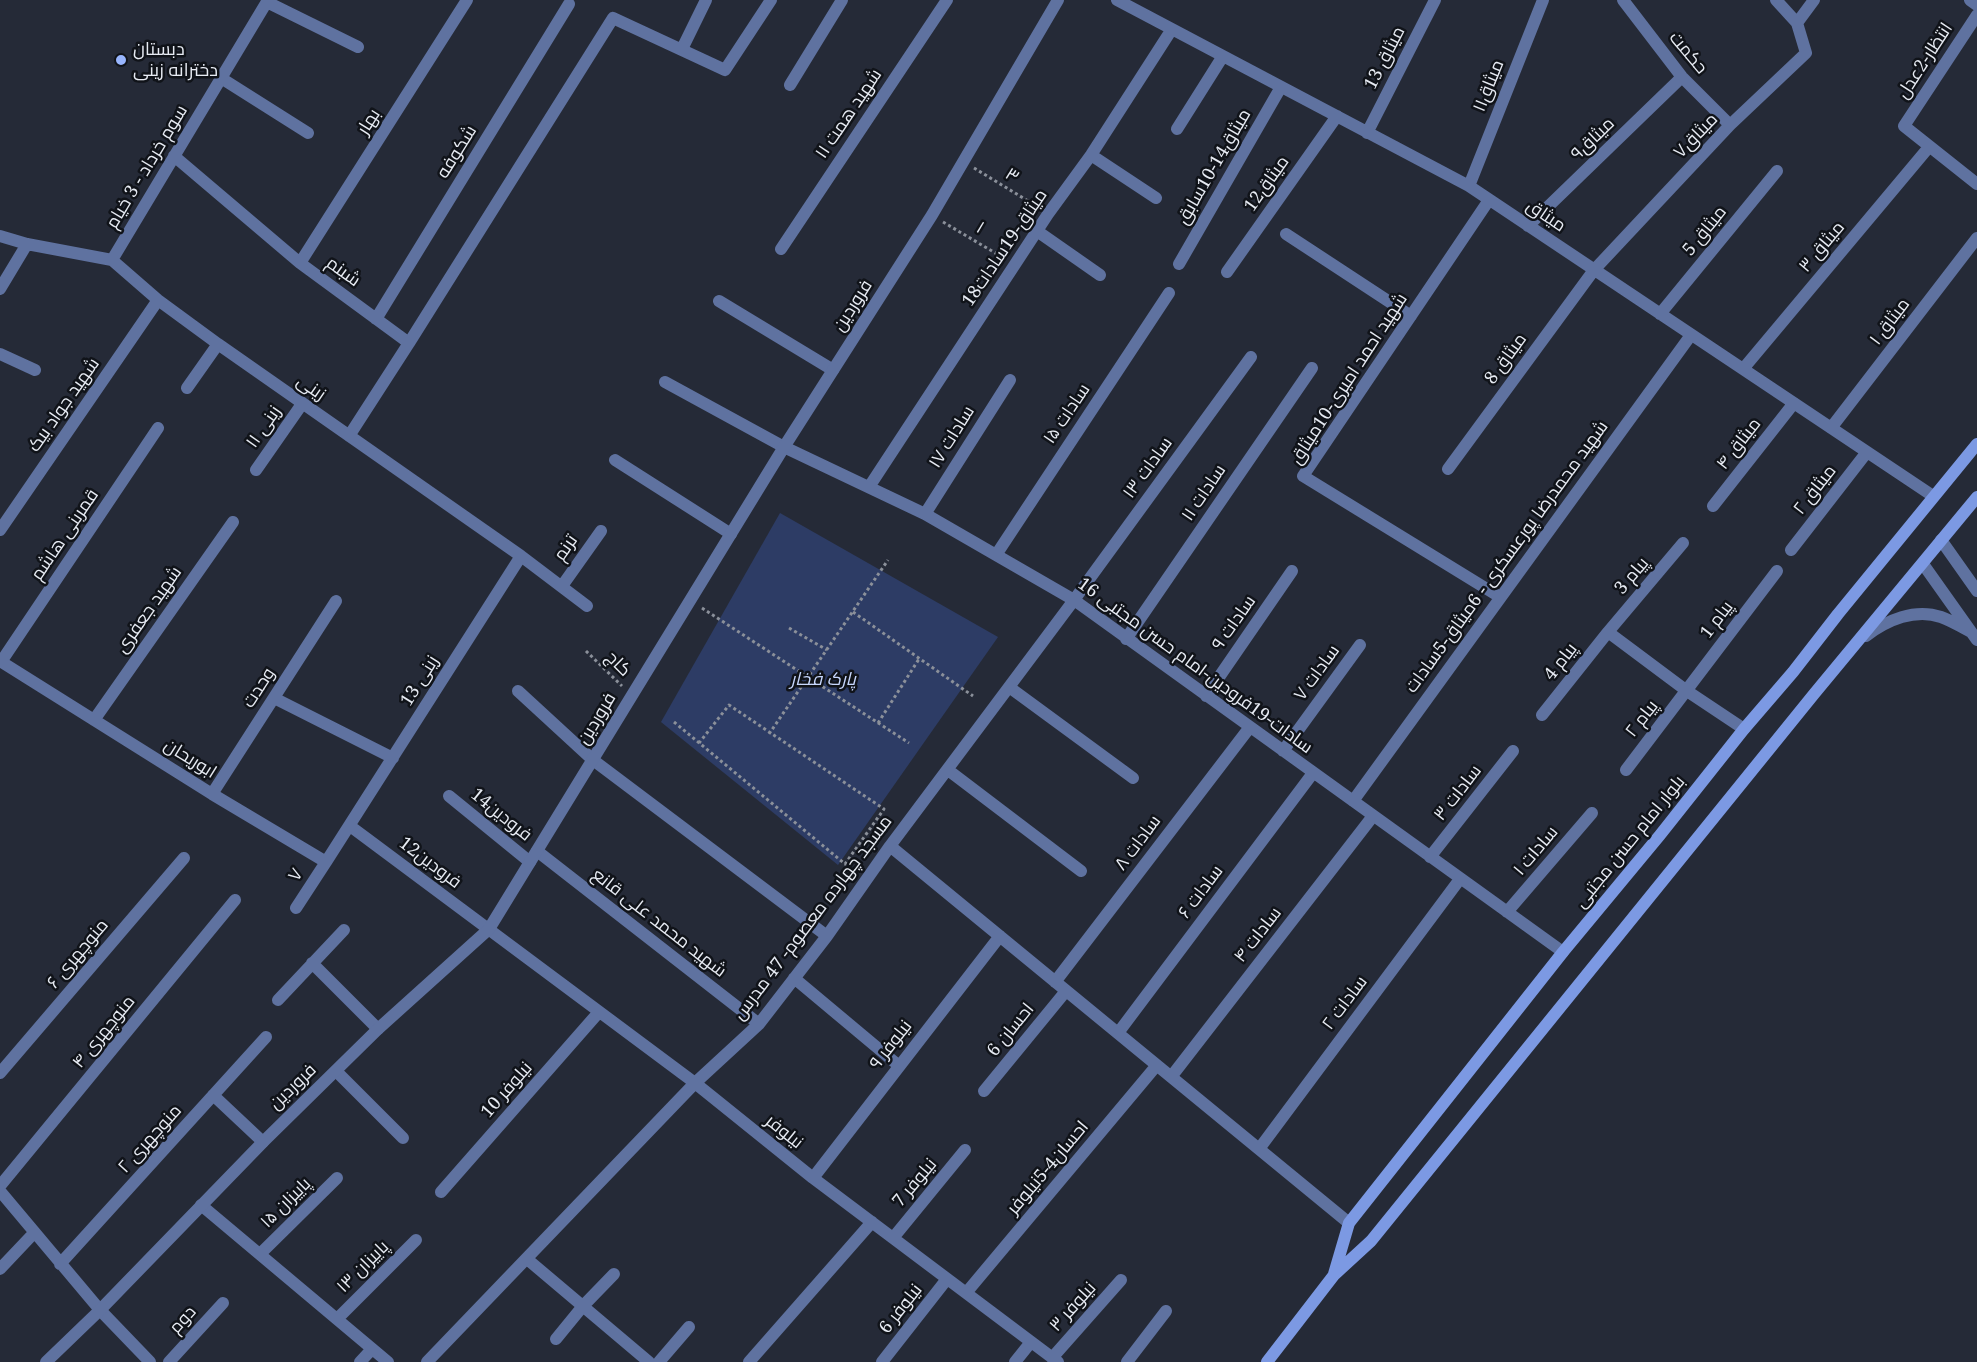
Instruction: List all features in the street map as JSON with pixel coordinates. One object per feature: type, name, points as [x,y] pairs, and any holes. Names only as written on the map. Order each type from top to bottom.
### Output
[{"type":"main road","name":"بلوار امام حسن مجتبی","points":[[1334,1275],[1349,1223],[1563,952],[1977,444]]},
{"type":"main road","name":"بلوار امام حسن مجتبی","points":[[1267,1362],[1334,1275],[1371,1241],[1799,712],[1977,497]]},
{"type":"street","name":"بهار","points":[[300,263],[467,0]]},
{"type":"street","points":[[681,49],[706,0]]},
{"type":"street","points":[[349,436],[613,18],[725,70],[771,0]]},
{"type":"street","points":[[790,86],[842,0]]},
{"type":"street","name":"شهید همت ۱۱","points":[[781,249],[946,0]]},
{"type":"street","name":"میثاق","points":[[1117,0],[1469,186],[1933,496]]},
{"type":"street","name":"میثاق 13","points":[[1367,133],[1435,0]]},
{"type":"street","name":"میثاق۱۱","points":[[1469,186],[1543,0]]},
{"type":"street","name":"حکمت","points":[[1623,0],[1682,77],[1730,125]]},
{"type":"street","points":[[1776,0],[1797,23],[1814,0]]},
{"type":"street","points":[[1970,0],[1977,5]]},
{"type":"street","points":[[268,1],[358,47]]},
{"type":"street","name":"سوم خرداد - 3 خیام","points":[[112,260],[268,1]]},
{"type":"street","name":"فروردین","points":[[46,1362],[378,1029],[489,929],[783,447],[932,215],[1055,1]]},
{"type":"street","name":"شکوفه","points":[[376,318],[569,4]]},
{"type":"street","name":"انتظار-2عدل","points":[[1929,147],[1904,126],[1977,15]]},
{"type":"street","name":"میثاق۷","points":[[1594,270],[1730,125],[1806,53],[1797,23]]},
{"type":"street","name":"18میثاق-19سادات","points":[[868,487],[1048,214],[1091,155],[1172,29]]},
{"type":"street","points":[[1177,129],[1223,56]]},
{"type":"street","name":"میثاق۹","points":[[1528,226],[1682,77]]},
{"type":"street","points":[[221,78],[308,133]]},
{"type":"street","name":"میثاق14-10سابق","points":[[1179,264],[1281,87]]},
{"type":"street","name":"12میثاق","points":[[1227,272],[1337,117]]},
{"type":"street","points":[[1929,147],[1977,184]]},
{"type":"street","name":"میثاق ۳","points":[[1743,369],[1929,147]]},
{"type":"street","points":[[1091,155],[1156,198]]},
{"type":"street","name":"شبنم","points":[[174,156],[300,263],[409,343]]},
{"type":"street","name":"میثاق 5","points":[[1660,314],[1777,171]]},
{"type":"street","name":"شهید احمد امیری-10میثاق","points":[[1489,200],[1303,476],[1500,597]]},
{"type":"street","points":[[1037,231],[1100,275]]},
{"type":"street","points":[[1286,234],[1411,316]]},
{"type":"street","name":"زینی","points":[[0,236],[27,244],[112,260],[159,300],[218,344],[521,556],[587,606]]},
{"type":"street","name":"میثاق ۱","points":[[1832,428],[1977,238]]},
{"type":"street","points":[[0,289],[27,244]]},
{"type":"street","name":"میثاق 8","points":[[1448,469],[1594,270]]},
{"type":"street","name":"سادات ۱۵","points":[[996,555],[1169,292]]},
{"type":"street","name":"شهید جواد بیک","points":[[0,530],[159,300]]},
{"type":"street","points":[[719,301],[833,370]]},
{"type":"street","name":"شهید محمدرضا پورعسکری - 6میثاق-5سادات","points":[[1353,801],[1691,334]]},
{"type":"street","points":[[187,388],[218,344]]},
{"type":"street","points":[[0,354],[34,370]]},
{"type":"street","name":"سادات ۱۳","points":[[1074,600],[1251,357]]},
{"type":"street","name":"سادات ۱۱","points":[[1126,639],[1312,368]]},
{"type":"street","name":"سادات ۱۷","points":[[925,514],[1010,380]]},
{"type":"street","name":"سادات-19فرودین-امام حسن مجتبی 16","points":[[665,382],[783,447],[925,514],[1074,600],[1563,952]]},
{"type":"street","name":"زینی ۱۱","points":[[256,470],[302,404]]},
{"type":"street","name":"میثاق ۴","points":[[1713,506],[1794,404]]},
{"type":"street","name":"قمربنی هاشم","points":[[1,661],[158,428]]},
{"type":"street","name":"میثاق ۲","points":[[1791,550],[1867,452]]},
{"type":"street","points":[[615,460],[731,534]]},
{"type":"street","name":"شهید جعفری","points":[[94,720],[233,522]]},
{"type":"street","name":"ترنم","points":[[562,586],[600,531]]},
{"type":"street","points":[[1941,540],[1977,591]]},
{"type":"street","name":"پیام 3","points":[[1608,632],[1683,543]]},
{"type":"street","name":"زینی 13","points":[[350,826],[521,556]]},
{"type":"street","points":[[1923,564],[1974,636]]},
{"type":"street","name":"پیام 1","points":[[1687,691],[1777,571]]},
{"type":"street","name":"سادات ۹","points":[[1206,696],[1292,572]]},
{"type":"street","name":"مسجد چهارده معصوم- 47 مدرس","points":[[427,1362],[695,1083],[759,1024],[827,936],[890,846],[1074,600]]},
{"type":"street","name":"وحدت","points":[[212,794],[336,601]]},
{"type":"street","points":[[1860,640],[1879,626],[1908,615],[1940,616],[1974,636]]},
{"type":"street","points":[[1608,632],[1687,691],[1744,729]]},
{"type":"street","name":"پیام 4","points":[[1542,715],[1608,632]]},
{"type":"street","name":"سادات ۷","points":[[1283,751],[1360,645]]},
{"type":"street","name":"ابوریحان","points":[[1,661],[212,794],[326,862]]},
{"type":"street","points":[[1009,687],[1133,778]]},
{"type":"street","points":[[518,691],[593,760],[827,936]]},
{"type":"street","name":"پیام ۲","points":[[1626,770],[1687,691]]},
{"type":"street","points":[[274,698],[393,758]]},
{"type":"street","name":"سادات ۸","points":[[1055,982],[1250,727]]},
{"type":"street","name":"سادات ۳","points":[[1430,856],[1513,751]]},
{"type":"street","points":[[948,770],[1081,872]]},
{"type":"street","name":"سادات ۶","points":[[1118,1033],[1313,773]]},
{"type":"street","name":"14فرودین","points":[[449,796],[530,862]]},
{"type":"street","name":"سادات ‍‍۱","points":[[1507,912],[1592,813]]},
{"type":"street","name":"سادات ۴","points":[[1171,1077],[1373,816]]},
{"type":"street","points":[[326,862],[350,826]]},
{"type":"street","name":"12فرودین","points":[[350,826],[489,929]]},
{"type":"street","points":[[890,846],[1349,1223]]},
{"type":"street","name":"شهید محمد علی قانع","points":[[537,851],[759,1024]]},
{"type":"street","name":"منوچهری ۶","points":[[0,1073],[184,858]]},
{"type":"street","name":"۷","points":[[296,908],[326,862]]},
{"type":"street","name":"سادات ۲","points":[[1259,1149],[1461,879]]},
{"type":"street","name":"منوچهری ۴","points":[[0,1186],[235,900]]},
{"type":"street","name":"نیلوفر","points":[[489,929],[695,1083],[813,1178],[1055,1360]]},
{"type":"street","points":[[278,1000],[344,930]]},
{"type":"street","name":"نیلوفر ۹","points":[[813,1178],[898,1065],[1000,936]]},
{"type":"street","points":[[312,963],[378,1029]]},
{"type":"street","points":[[794,978],[898,1065]]},
{"type":"street","name":"احسان 6","points":[[984,1091],[1066,991]]},
{"type":"street","name":"نیلوفر 10","points":[[441,1192],[599,1012]]},
{"type":"street","name":"منوچهری ۲","points":[[60,1264],[266,1038]]},
{"type":"street","name":"احسان4-5نیلوفر","points":[[966,1293],[1157,1065]]},
{"type":"street","points":[[336,1071],[403,1138]]},
{"type":"street","points":[[213,1095],[263,1142]]},
{"type":"street","name":"نیلوفر 7","points":[[893,1238],[965,1150]]},
{"type":"street","name":"پاییزان ۱۵","points":[[260,1254],[337,1178]]},
{"type":"street","points":[[0,1191],[100,1310],[150,1362]]},
{"type":"street","points":[[201,1205],[388,1362]]},
{"type":"street","points":[[749,1362],[872,1222]]},
{"type":"street","points":[[0,1269],[34,1233]]},
{"type":"street","name":"پاییزان ۱۳","points":[[337,1319],[416,1240]]},
{"type":"street","points":[[527,1259],[650,1362],[689,1327]]},
{"type":"street","points":[[556,1339],[583,1306],[614,1274]]},
{"type":"street","name":"نیلوفر 6","points":[[882,1362],[947,1279]]},
{"type":"street","name":"نیلوفر ۳","points":[[1055,1360],[1121,1280]]},
{"type":"street","name":"دوم","points":[[169,1362],[223,1303]]},
{"type":"street","points":[[1127,1362],[1166,1311]]},
{"type":"street","points":[[1015,1362],[1030,1342]]},
{"type":"street","points":[[360,1362],[372,1348]]},
{"type":"path","name":"۳","points":[[963,161],[1048,214]]},
{"type":"path","name":"۱","points":[[932,215],[1014,265]]},
{"type":"path","points":[[769,734],[888,560]]},
{"type":"path","points":[[690,600],[909,743]]},
{"type":"path","points":[[853,612],[973,696]]},
{"type":"path","points":[[789,628],[827,650]]},
{"type":"path","name":"کاج","points":[[586,651],[632,696]]},
{"type":"path","points":[[878,723],[919,658]]},
{"type":"path","points":[[674,722],[699,743],[845,864],[884,809],[729,705],[699,743]]},
{"type":"green space","name":"پارک فخار","points":[[780,513],[998,637],[838,865],[661,722]]},
{"type":"place","name":"دبستان دخترانه زینی","points":[[121,60]]}]
